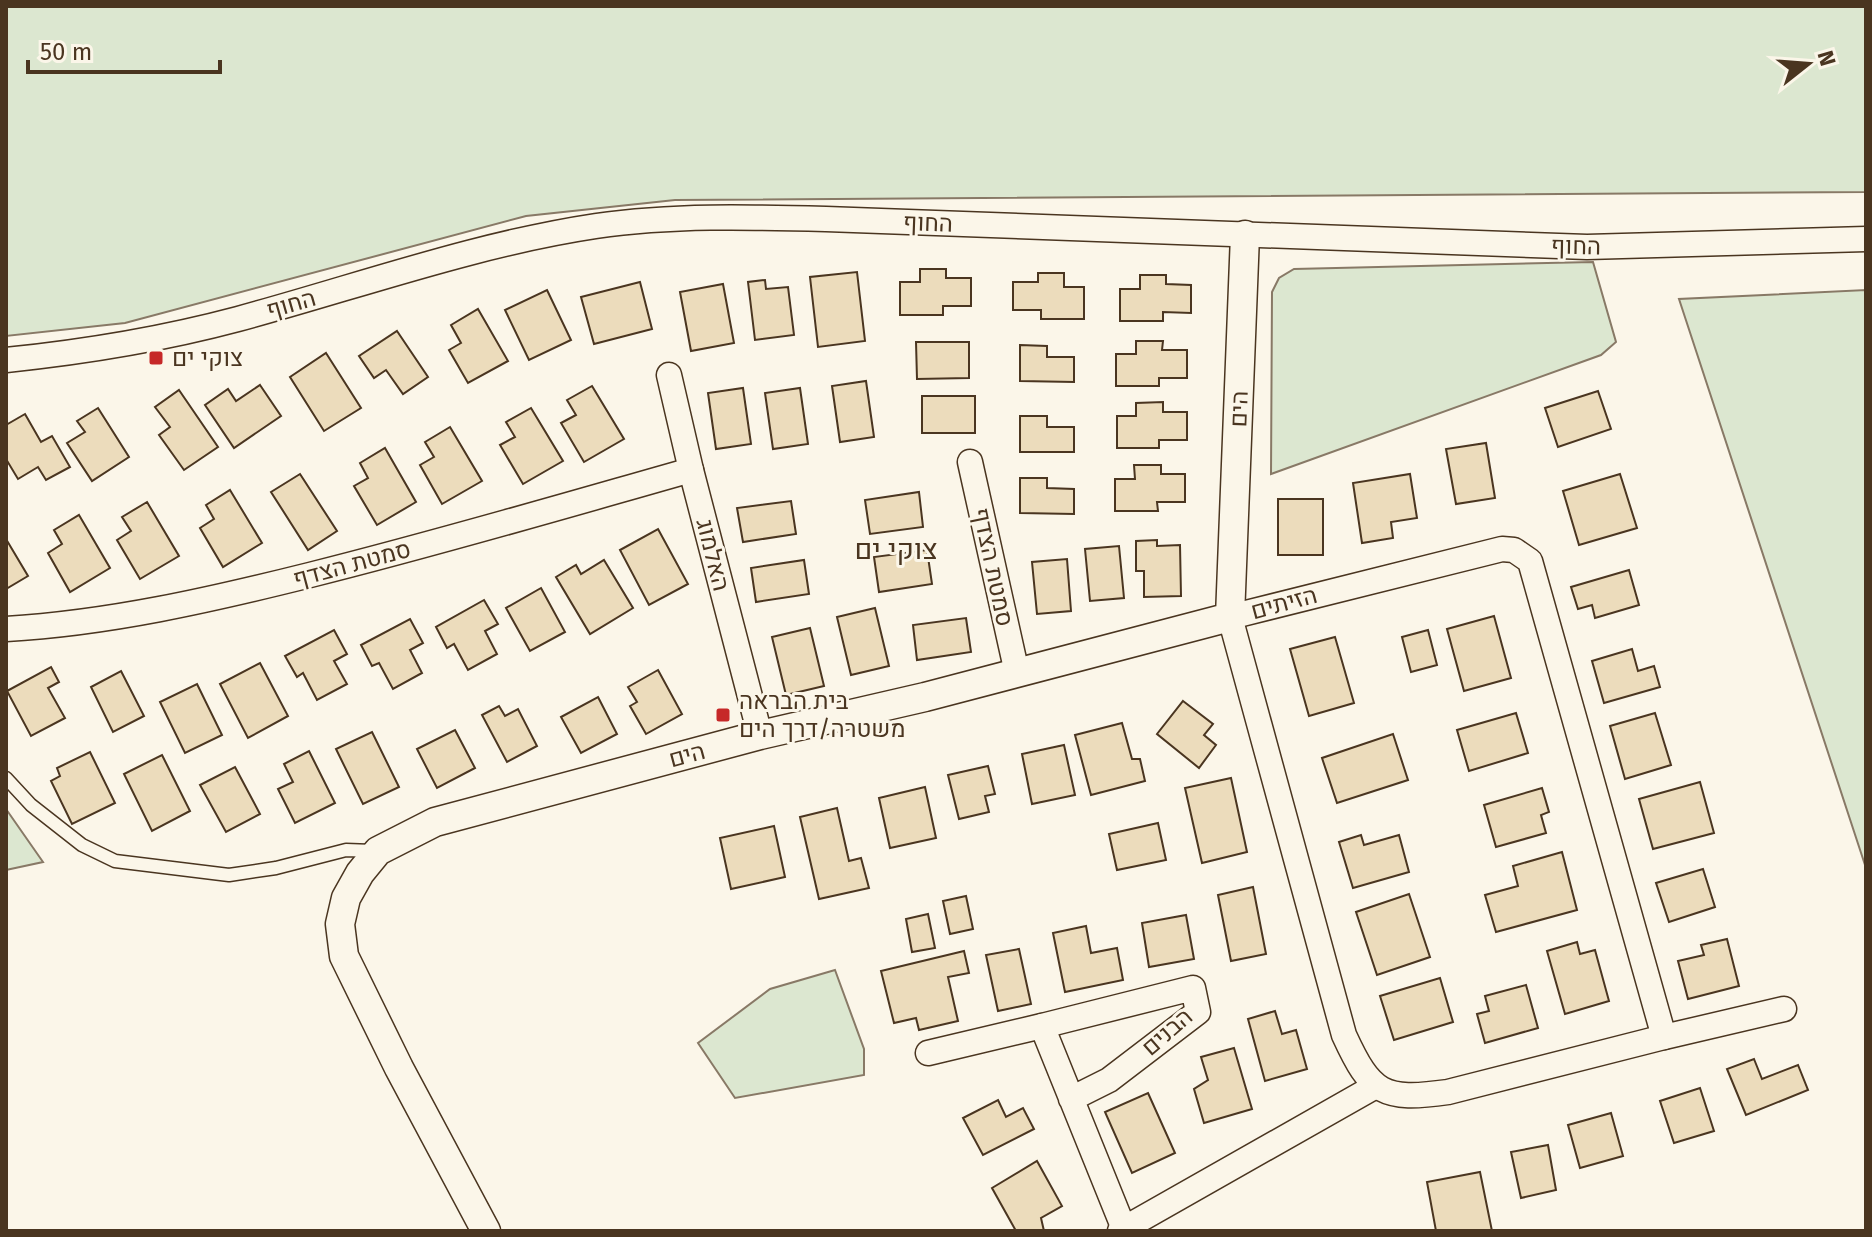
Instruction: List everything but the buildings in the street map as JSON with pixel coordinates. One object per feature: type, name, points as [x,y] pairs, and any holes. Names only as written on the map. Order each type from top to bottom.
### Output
[{"type":"street","name":"החוף","points":[[6,360],[90,350],[158,337],[234,320],[535,238],[643,221],[767,218],[1587,247],[1866,239]]},
{"type":"street","name":"הים","points":[[486,1231],[399,1068],[344,956],[340,924],[346,898],[360,873],[378,851],[435,822],[760,735],[925,697],[1230,617],[1245,235]]},
{"type":"street","name":"האלמוג","points":[[669,375],[760,735]]},
{"type":"street","name":"סמטת הצדף","points":[[970,462],[1017,673]]},
{"type":"street","name":"סמטת הצדף","points":[[6,629],[119,617],[225,597],[387,556],[691,470]]},
{"type":"street","name":"הזיתים","points":[[1374,1087],[1357,1063],[1344,1035],[1230,617],[1502,549],[1514,550],[1530,561],[1664,1037]]},
{"type":"street","name":"הבנים","points":[[928,1053],[1193,988],[1198,1012],[1109,1080],[1071,1099]]},
{"type":"street","points":[[1042,1026],[1122,1230],[1374,1087],[1394,1094],[1418,1096],[1448,1092],[1784,1009]]},
{"type":"lane","points":[[6,778],[31,805],[82,845],[115,861],[229,875],[276,868],[346,850],[378,851]]},
{"type":"green space","points":[[6,6],[1866,6],[1866,192],[675,200],[526,216],[125,323],[6,336]]},
{"type":"green space","points":[[1593,262],[1616,342],[1601,355],[1271,474],[1272,292],[1279,278],[1294,269]]},
{"type":"green space","points":[[1866,290],[1866,868],[1679,299]]},
{"type":"green space","points":[[6,809],[43,862],[6,870]]},
{"type":"green space","points":[[835,970],[864,1049],[864,1075],[735,1098],[698,1043],[770,989]]},
{"type":"place","name":"צוקי ים","points":[[156,358]]},
{"type":"place","name":"בית הבראה משטרה/דרך הים","points":[[723,715]]},
{"type":"district","name":"צוקי ים","points":[[896,549]]}]
